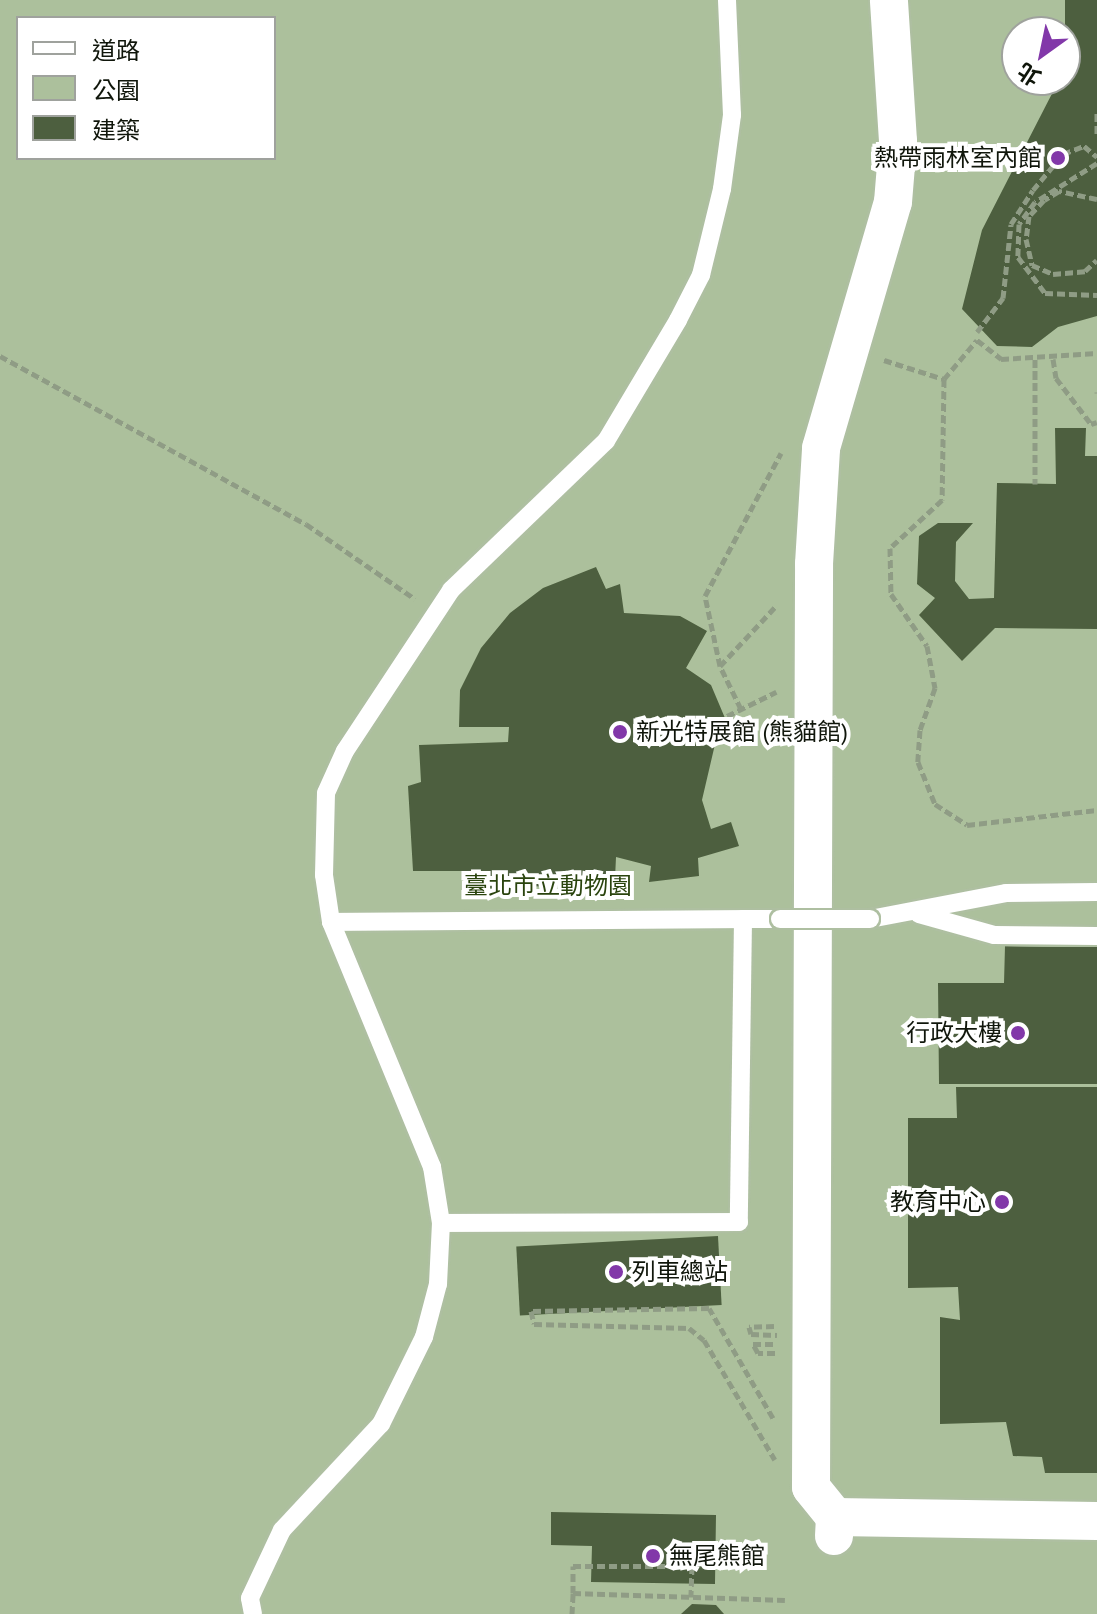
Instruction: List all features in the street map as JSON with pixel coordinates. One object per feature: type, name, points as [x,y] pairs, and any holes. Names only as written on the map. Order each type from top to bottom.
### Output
[{"type":"street","points":[[889,0],[898,141],[893,202],[821,448],[814,564],[811,1487],[835,1527],[1097,1521]]},
{"type":"lane","points":[[253,1614],[250,1598],[282,1530],[381,1424],[404,1382],[438,1284],[441,1223],[432,1167],[416,1120],[331,922],[324,875],[326,793],[345,751],[471,565],[606,441],[701,275],[732,115],[727,0]]},
{"type":"lane","points":[[331,922],[870,919],[916,913],[1006,893],[1097,892]]},
{"type":"lane","points":[[916,913],[994,935],[1097,936]]},
{"type":"lane","points":[[441,1223],[739,1222],[743,919]]},
{"type":"path","points":[[1097,113],[1097,137]]},
{"type":"path","points":[[977,332],[1003,298],[1011,224],[1033,190],[1063,154],[1084,146],[1097,160],[1035,202],[1019,224],[1018,257],[1045,293],[1097,295]]},
{"type":"path","points":[[1097,199],[1059,191],[1044,200],[1029,216],[1026,239],[1032,265],[1053,274],[1085,271],[1097,260]]},
{"type":"path","points":[[1097,353],[1053,359],[1001,359],[977,340],[944,379],[942,500],[890,548],[891,594],[927,646],[935,688],[920,730],[918,762],[935,804],[967,825],[1097,810]]},
{"type":"path","points":[[848,348],[944,379]]},
{"type":"path","points":[[0,356],[306,524],[436,613]]},
{"type":"path","points":[[1035,359],[1035,484]]},
{"type":"path","points":[[1053,359],[1056,378],[1094,423]]},
{"type":"path","points":[[727,716],[741,709],[720,666],[705,596],[781,452],[821,448]]},
{"type":"path","points":[[720,666],[814,564]]},
{"type":"path","points":[[776,1409],[775,1423],[709,1308],[531,1311],[534,1324],[689,1328],[704,1340],[770,1459],[811,1470]]},
{"type":"path","points":[[778,1367],[779,1353],[758,1353],[753,1344],[777,1344],[777,1335],[751,1334],[749,1327],[811,1325]]},
{"type":"path","points":[[572,1614],[573,1566],[692,1566],[691,1597]]},
{"type":"path","points":[[573,1593],[785,1600]]},
{"type":"green space","name":"臺北市立動物園","points":[[0,0],[1097,0],[1097,1614],[0,1614]]},
{"type":"building","name":"熱帶雨林室內館","points":[[1065,0],[1097,0],[1097,316],[1058,327],[1032,347],[997,346],[962,309],[982,230],[1051,96],[1081,96],[1081,16],[1065,16]]},
{"type":"building","points":[[1055,428],[1086,428],[1085,456],[1097,456],[1097,629],[995,628],[962,661],[919,615],[935,598],[917,584],[919,536],[938,523],[973,523],[956,542],[955,581],[969,599],[994,598],[997,483],[1056,484]]},
{"type":"building","name":"新光特展館 (熊貓館)","points":[[596,567],[606,589],[620,584],[624,613],[680,616],[707,631],[686,668],[711,685],[733,737],[716,740],[702,800],[711,829],[731,822],[739,846],[698,858],[699,876],[649,882],[651,866],[616,857],[615,879],[596,884],[473,889],[474,871],[413,871],[408,786],[421,782],[419,745],[508,742],[509,727],[459,727],[460,690],[481,648],[510,613],[543,588]]},
{"type":"building","name":"行政大樓","points":[[1005,946],[1097,946],[1097,1084],[939,1084],[938,983],[1004,983]]},
{"type":"building","name":"教育中心","points":[[956,1087],[1097,1087],[1097,1473],[1045,1473],[1042,1457],[1013,1456],[1006,1422],[940,1424],[940,1317],[960,1320],[958,1287],[908,1288],[908,1118],[957,1118]]},
{"type":"building","name":"列車總站","points":[[718,1236],[722,1305],[520,1315],[516,1247]]},
{"type":"building","name":"無尾熊館","points":[[551,1512],[716,1515],[715,1584],[591,1582],[592,1546],[551,1545]]},
{"type":"building","points":[[692,1604],[716,1605],[724,1614],[681,1614]]},
{"type":"place","name":"熱帶雨林室內館","points":[[1058,158]]},
{"type":"place","name":"新光特展館 (熊貓館)","points":[[620,732]]},
{"type":"place","name":"行政大樓","points":[[1018,1033]]},
{"type":"place","name":"教育中心","points":[[1002,1202]]},
{"type":"place","name":"列車總站","points":[[616,1272]]},
{"type":"place","name":"無尾熊館","points":[[653,1556]]}]
